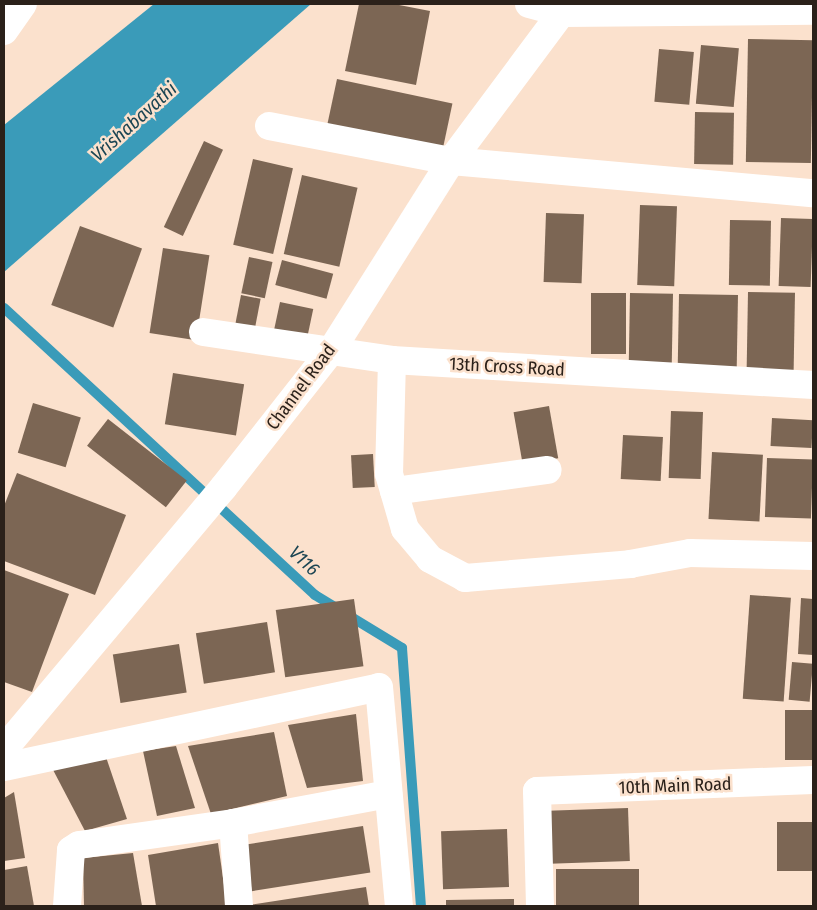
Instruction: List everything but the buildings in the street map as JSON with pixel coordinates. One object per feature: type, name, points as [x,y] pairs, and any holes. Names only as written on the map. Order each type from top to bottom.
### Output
[{"type":"street","points":[[4,30],[23,4]]},
{"type":"street","points":[[529,4],[566,8],[813,11]]},
{"type":"street","name":"Channel Road","points":[[4,749],[223,488],[330,351],[451,161],[566,8]]},
{"type":"street","points":[[269,126],[451,161],[813,193]]},
{"type":"street","name":"13th Cross Road","points":[[203,332],[392,360],[813,385]]},
{"type":"street","points":[[392,360],[388,474],[404,529],[414,543],[430,559],[466,578],[630,564],[690,553],[813,556]]},
{"type":"street","points":[[394,491],[548,470]]},
{"type":"street","points":[[4,767],[379,687],[399,906]]},
{"type":"street","name":"10th Main Road","points":[[540,906],[537,791],[813,780]]},
{"type":"street","points":[[67,906],[71,850],[79,845],[233,823],[388,794]]},
{"type":"street","points":[[233,823],[239,906]]},
{"type":"water","name":"Vrishabavathi","points":[[154,4],[311,4],[4,272],[4,125]]},
{"type":"waterway","name":"V116","points":[[4,308],[315,595],[402,648],[421,906]]}]
